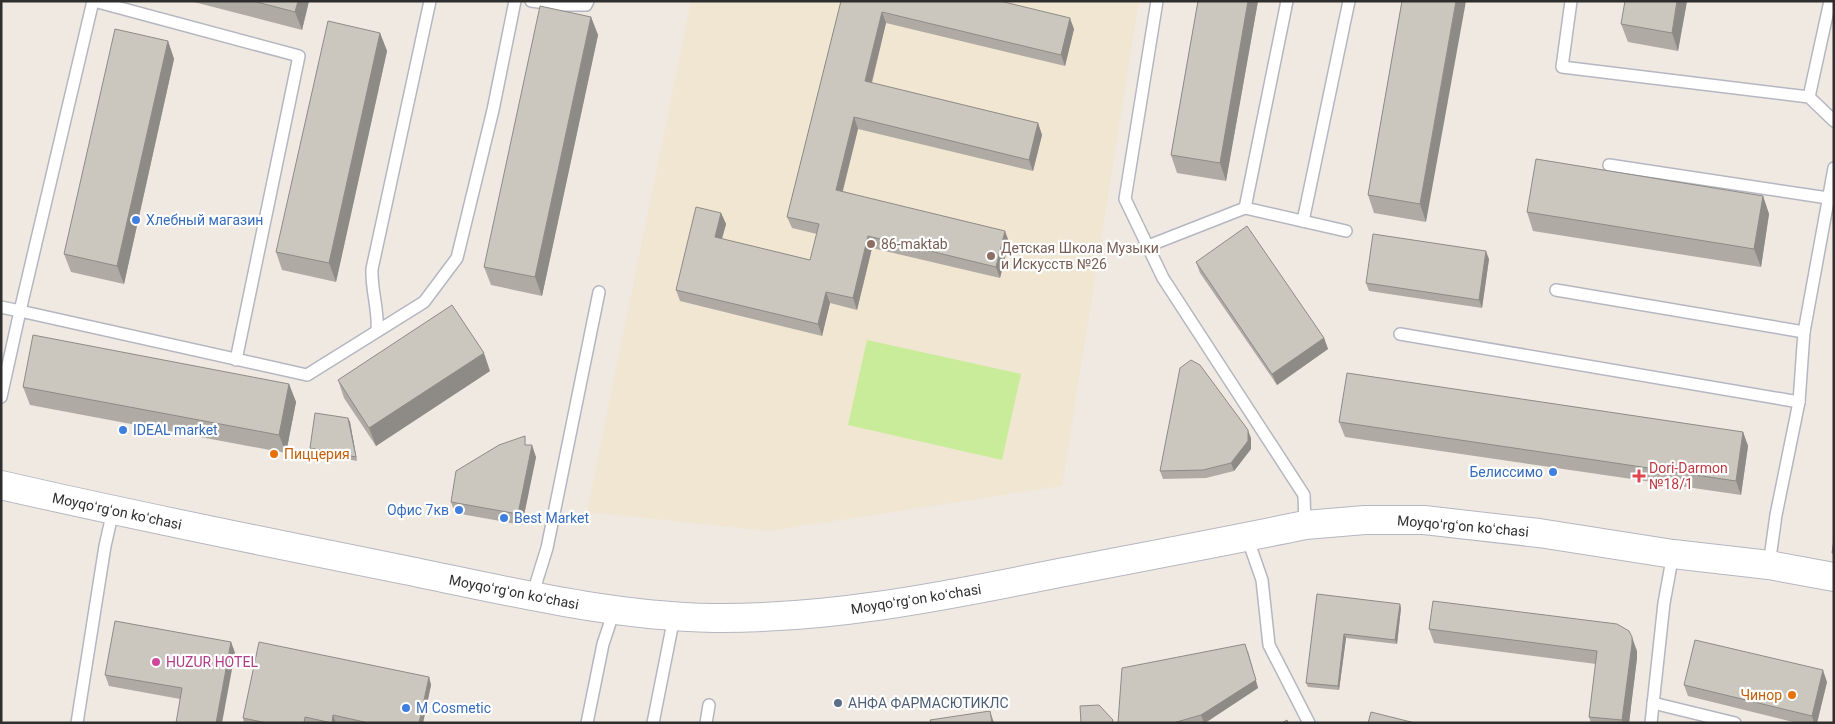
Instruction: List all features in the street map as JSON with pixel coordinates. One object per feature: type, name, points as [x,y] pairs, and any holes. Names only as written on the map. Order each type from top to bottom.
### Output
[{"type":"main road","name":"Moyqoʻrgʻon koʻchasi","points":[[1,485],[113,511],[532,596],[614,611],[674,617],[726,618],[819,614],[920,601],[1305,525],[1365,520],[1424,520],[1539,534],[1769,566],[1834,577]]},
{"type":"lane","points":[[1,397],[93,1],[299,56],[236,360]]},
{"type":"lane","points":[[378,331],[371,281],[372,269],[430,1]]},
{"type":"lane","points":[[1,307],[307,375],[424,302],[457,258],[493,110],[515,1]]},
{"type":"lane","points":[[531,1],[562,5],[586,5],[588,1]]},
{"type":"lane","points":[[1157,1],[1126,199],[1163,278],[1304,495],[1305,525]]},
{"type":"lane","points":[[1245,208],[1287,1]]},
{"type":"lane","points":[[1303,221],[1349,1]]},
{"type":"lane","points":[[1571,1],[1562,68],[1809,97],[1834,121]]},
{"type":"lane","points":[[1809,97],[1830,1]]},
{"type":"lane","points":[[1609,165],[1828,198]]},
{"type":"lane","points":[[1769,566],[1776,515],[1799,402],[1804,332],[1834,168]]},
{"type":"lane","points":[[1148,246],[1245,208],[1346,231]]},
{"type":"lane","points":[[1556,290],[1804,332]]},
{"type":"lane","points":[[532,596],[547,548],[599,292]]},
{"type":"lane","points":[[1400,334],[1799,402]]},
{"type":"lane","points":[[77,723],[105,546],[113,511]]},
{"type":"lane","points":[[1247,537],[1262,580],[1269,646],[1308,723]]},
{"type":"lane","points":[[1651,723],[1664,603],[1673,554]]},
{"type":"lane","points":[[587,723],[603,644],[614,611]]},
{"type":"lane","points":[[653,723],[674,617]]},
{"type":"lane","points":[[1653,703],[1735,723]]},
{"type":"lane","points":[[706,723],[709,705]]},
{"type":"shaded area","name":"86-maktab","points":[[691,1],[1139,1],[1062,486],[769,531],[587,512]]},
{"type":"green space","points":[[867,340],[1021,374],[1002,460],[848,425]]},
{"type":"building","points":[[253,1],[298,1],[295,12]]},
{"type":"building","points":[[841,1],[1000,1],[1070,18],[1061,55],[882,12],[865,81],[1038,123],[1029,160],[854,117],[836,190],[1005,231],[996,267],[868,236],[853,298],[826,292],[818,324],[676,290],[696,207],[721,213],[715,237],[810,260],[819,224],[787,217]]},
{"type":"building","points":[[1198,1],[1248,1],[1220,163],[1171,155]]},
{"type":"building","points":[[1402,1],[1456,1],[1420,204],[1368,195]]},
{"type":"building","points":[[1625,1],[1677,1],[1672,33],[1621,24]]},
{"type":"building","points":[[540,6],[591,17],[535,277],[484,267]]},
{"type":"building","points":[[328,21],[380,33],[329,263],[276,252]]},
{"type":"building","points":[[115,29],[168,41],[117,266],[64,254]]},
{"type":"building","points":[[1536,159],[1763,196],[1754,249],[1527,212]]},
{"type":"building","points":[[1247,226],[1324,338],[1272,374],[1196,262]]},
{"type":"building","points":[[1373,234],[1486,251],[1479,300],[1366,283]]},
{"type":"building","points":[[452,305],[484,353],[369,428],[338,380]]},
{"type":"building","points":[[33,335],[289,384],[279,435],[23,387]]},
{"type":"building","points":[[1191,360],[1200,365],[1248,430],[1248,441],[1231,463],[1203,470],[1160,471],[1180,368]]},
{"type":"building","points":[[1347,373],[1743,432],[1736,481],[1339,422]]},
{"type":"building","points":[[315,413],[348,418],[356,457],[310,448]]},
{"type":"building","points":[[525,436],[525,445],[532,445],[518,514],[451,502],[456,471],[499,445]]},
{"type":"building","points":[[1317,594],[1400,604],[1395,640],[1344,634],[1338,686],[1306,683]]},
{"type":"building","points":[[1433,601],[1617,624],[1629,631],[1632,637],[1632,644],[1622,720],[1589,717],[1597,651],[1429,629]]},
{"type":"building","points":[[115,621],[231,642],[216,723],[176,723],[182,688],[105,675]]},
{"type":"building","points":[[1695,640],[1823,670],[1812,716],[1684,685]]},
{"type":"building","points":[[259,642],[429,677],[419,723],[369,723],[333,715],[332,723],[305,717],[304,723],[267,723],[243,718]]},
{"type":"building","points":[[1245,644],[1256,680],[1201,715],[1173,723],[1118,723],[1122,668]]},
{"type":"building","points":[[1099,705],[1113,720],[1112,723],[1081,723],[1080,706]]},
{"type":"building","points":[[990,711],[992,723],[931,723],[930,720]]},
{"type":"building","points":[[1371,712],[1415,723],[1368,723]]},
{"type":"place","name":"Хлебный магазин","points":[[136,220]]},
{"type":"place","name":"86-maktab","points":[[871,244]]},
{"type":"place","name":"Детская Школа Музыки и Искусств №26","points":[[991,256]]},
{"type":"place","name":"IDEAL market","points":[[123,430]]},
{"type":"place","name":"Пиццерия","points":[[274,454]]},
{"type":"place","name":"Белиссимо","points":[[1553,472]]},
{"type":"place","name":"Dori-Darmon №18/1","points":[[1639,476]]},
{"type":"place","name":"Офис 7кв","points":[[459,510]]},
{"type":"place","name":"Best Market","points":[[504,518]]},
{"type":"place","name":"HUZUR HOTEL","points":[[156,662]]},
{"type":"place","name":"Чинор","points":[[1792,695]]},
{"type":"place","name":"АНФА ФАРМАСЮТИКЛС","points":[[838,703]]},
{"type":"place","name":"M Cosmetic","points":[[406,708]]}]
